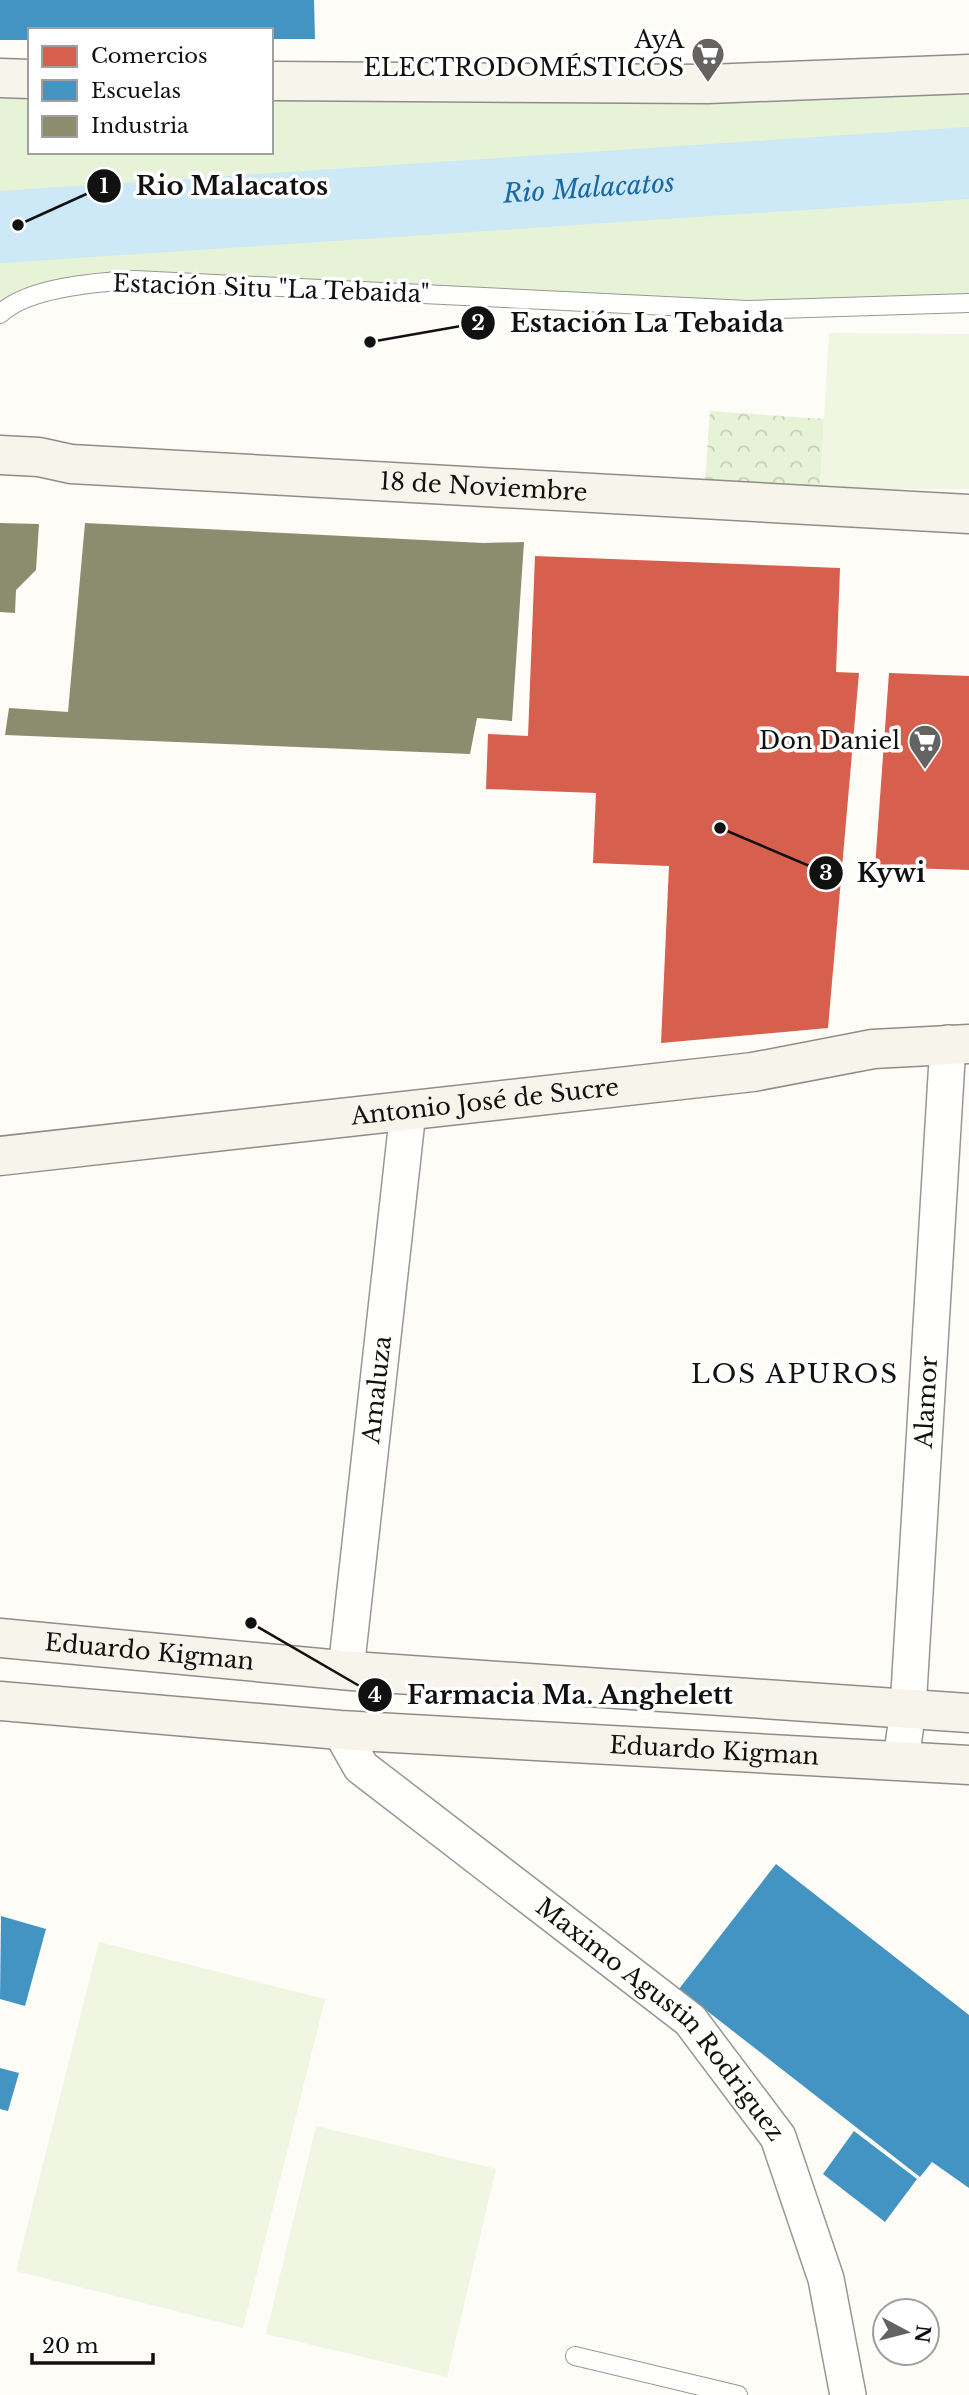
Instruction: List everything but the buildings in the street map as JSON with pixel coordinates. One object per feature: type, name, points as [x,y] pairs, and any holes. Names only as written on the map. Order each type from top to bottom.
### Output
[{"type":"street","points":[[273,81],[708,84],[969,74]]},
{"type":"street","points":[[0,78],[28,79]]},
{"type":"street","name":"18 de Noviembre","points":[[0,455],[39,457],[71,464],[969,514]]},
{"type":"street","name":"Antonio José de Sucre","points":[[0,1156],[740,1073],[873,1049],[958,1044]]},
{"type":"street","name":"Alamor","points":[[901,1761],[908,1709],[958,1044]]},
{"type":"street","name":"Amaluza","points":[[346,1670],[408,1111]]},
{"type":"street","name":"Eduardo Kigman","points":[[0,1638],[346,1670],[969,1713]]},
{"type":"street","points":[[340,1730],[346,1670]]},
{"type":"street","name":"Eduardo Kigman","points":[[0,1701],[340,1730],[969,1765]]},
{"type":"street","name":"Maximo Agustin Rodriguez","points":[[340,1730],[361,1767],[690,2020],[778,2137],[826,2280],[848,2395]]},
{"type":"lane","name":"Estación Situ \"La Tebaida\"","points":[[0,314],[40,295],[82,283],[135,280],[748,310],[969,303]]},
{"type":"lane","points":[[0,434],[15,446],[39,457]]},
{"type":"lane","points":[[575,2356],[738,2395]]},
{"type":"green space","points":[[969,74],[969,303],[748,310],[81,283],[0,314],[0,78],[28,79],[28,154],[273,154],[273,81]]},
{"type":"green space","points":[[829,333],[969,334],[969,489],[820,489]]},
{"type":"green space","points":[[710,411],[824,419],[820,489],[705,480]]},
{"type":"green space","points":[[99,1942],[325,1999],[243,2328],[16,2271]]},
{"type":"green space","points":[[316,2126],[496,2169],[447,2377],[266,2334]]},
{"type":"waterway","name":"Rio Malacatos","points":[[0,227],[969,163]]},
{"type":"place","name":"AyA ELECTRODOMÉSTICOS","points":[[708,84]]},
{"type":"place","name":"Rio Malacatos","points":[[18,225]]},
{"type":"place","name":"Estación La Tebaida","points":[[370,342]]},
{"type":"place","name":"Don Daniel","points":[[925,771]]},
{"type":"place","name":"Kywi","points":[[720,828]]},
{"type":"place","name":"Farmacia Ma. Anghelett","points":[[251,1623]]},
{"type":"district","name":"LOS APUROS","points":[[795,1374]]}]
